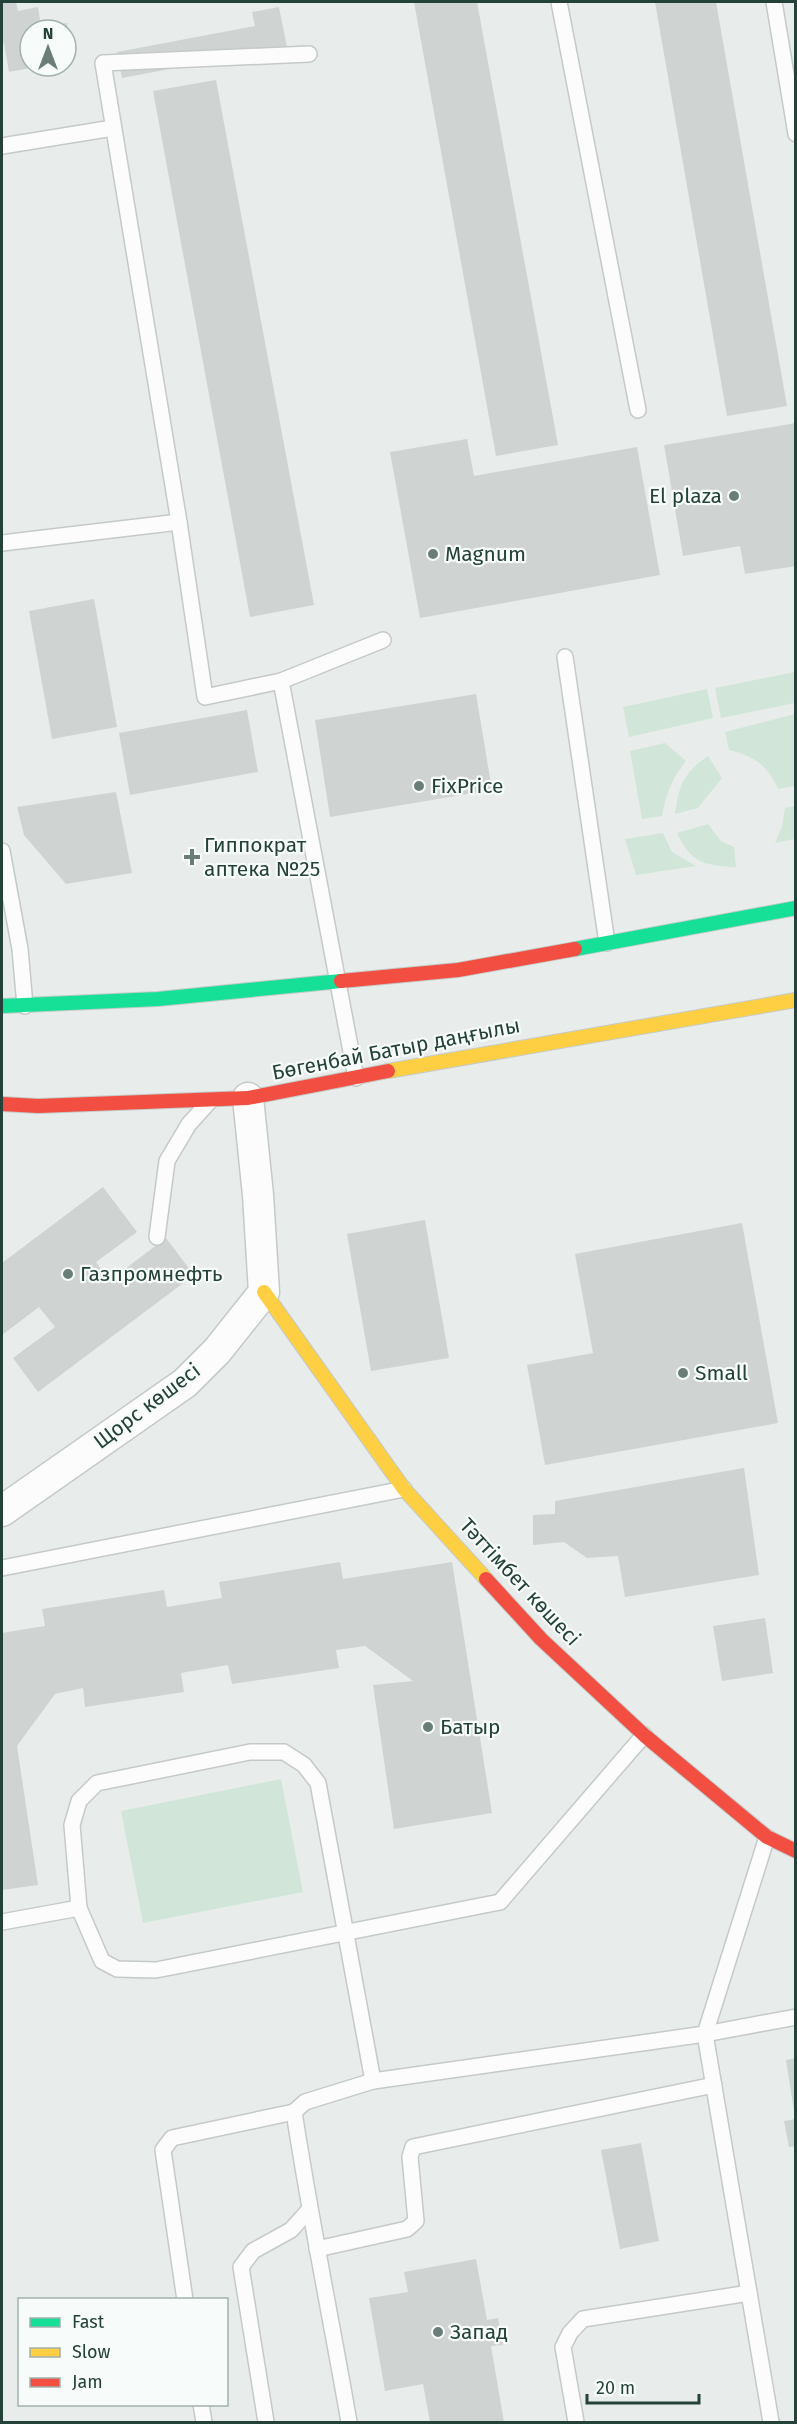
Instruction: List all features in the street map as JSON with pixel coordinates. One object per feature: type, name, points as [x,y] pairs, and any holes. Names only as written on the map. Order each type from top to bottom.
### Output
[{"type":"main road","points":[[2,1006],[158,999],[458,970],[795,908]]},
{"type":"main road","name":"Бөгенбай Батыр даңғылы","points":[[2,1104],[38,1106],[248,1098],[482,1053],[795,1000]]},
{"type":"main road","name":"Тәттімбет көшесі","points":[[264,1292],[404,1489],[541,1639],[644,1735],[767,1837],[794,1847]]},
{"type":"street","points":[[248,1098],[258,1195],[264,1292]]},
{"type":"street","name":"Щорс көшесі","points":[[2,1511],[185,1383],[217,1352],[264,1292]]},
{"type":"lane","points":[[559,2],[638,410]]},
{"type":"lane","points":[[774,2],[795,134]]},
{"type":"lane","points":[[309,54],[103,63],[179,522],[205,697],[281,681],[382,640]]},
{"type":"lane","points":[[2,146],[113,128]]},
{"type":"lane","points":[[2,543],[179,522]]},
{"type":"lane","points":[[565,657],[607,943]]},
{"type":"lane","points":[[281,681],[356,1078]]},
{"type":"lane","points":[[2,851],[20,950],[25,1006]]},
{"type":"lane","points":[[157,1237],[167,1161],[189,1124],[211,1100]]},
{"type":"lane","points":[[2,1568],[404,1489]]},
{"type":"lane","points":[[373,2081],[346,1934],[318,1783],[304,1765],[284,1752],[250,1752],[97,1783],[79,1801],[72,1825],[79,1908],[102,1961],[117,1969],[156,1970],[346,1934],[500,1902],[644,1735]]},
{"type":"lane","points":[[767,1837],[705,2034],[771,2422]]},
{"type":"lane","points":[[2,1922],[79,1908]]},
{"type":"lane","points":[[185,2298],[163,2150],[172,2138],[294,2112],[305,2102],[373,2081],[705,2034],[795,2017]]},
{"type":"lane","points":[[317,2249],[407,2229],[416,2221],[410,2157],[413,2147],[714,2085]]},
{"type":"lane","points":[[294,2112],[309,2210],[349,2422]]},
{"type":"lane","points":[[266,2422],[241,2267],[253,2251],[291,2230],[309,2210]]},
{"type":"lane","points":[[576,2422],[563,2347],[570,2333],[583,2319],[749,2293]]},
{"type":"lane","points":[[201,2406],[204,2422]]},
{"type":"green space","points":[[795,672],[795,703],[721,718],[715,688]]},
{"type":"green space","points":[[707,689],[713,718],[629,737],[623,707]]},
{"type":"green space","points":[[795,714],[795,786],[778,789],[770,774],[759,763],[729,750],[725,732]]},
{"type":"green space","points":[[665,743],[686,761],[670,787],[662,816],[642,819],[630,751]]},
{"type":"green space","points":[[708,756],[722,778],[698,808],[675,814],[678,795],[684,780],[693,768]]},
{"type":"green space","points":[[795,806],[795,839],[775,843],[782,827],[785,808]]},
{"type":"green space","points":[[708,824],[721,841],[734,847],[736,867],[707,864],[700,861],[688,851],[677,833]]},
{"type":"green space","points":[[663,833],[672,852],[696,866],[636,875],[625,839]]},
{"type":"green space","points":[[281,1779],[303,1892],[143,1923],[121,1811]]},
{"type":"building","points":[[2,2],[16,2],[18,11],[38,7],[40,18],[18,18],[18,70],[9,72],[4,43],[2,43]]},
{"type":"building","points":[[414,2],[477,2],[558,445],[496,456]]},
{"type":"building","points":[[655,2],[716,2],[787,406],[727,416]]},
{"type":"building","points":[[279,7],[287,47],[122,78],[117,52],[255,26],[252,12]]},
{"type":"building","points":[[216,80],[314,605],[250,617],[153,91]]},
{"type":"building","name":"El plaza","points":[[796,423],[796,566],[745,574],[740,546],[683,556],[664,445]]},
{"type":"building","points":[[467,439],[474,476],[637,447],[660,575],[420,618],[390,452]]},
{"type":"building","points":[[94,599],[117,727],[52,739],[29,611]]},
{"type":"building","points":[[476,694],[492,790],[330,817],[315,720]]},
{"type":"building","points":[[247,710],[258,772],[130,795],[119,733]]},
{"type":"building","points":[[116,792],[132,873],[66,884],[24,835],[17,807]]},
{"type":"building","points":[[103,1187],[137,1232],[96,1262],[109,1281],[166,1238],[194,1275],[38,1392],[13,1358],[55,1327],[39,1307],[2,1335],[2,1263]]},
{"type":"building","points":[[425,1220],[449,1358],[371,1371],[347,1234]]},
{"type":"building","points":[[742,1223],[778,1423],[545,1465],[527,1365],[593,1353],[575,1254]]},
{"type":"building","points":[[744,1468],[759,1575],[625,1597],[618,1556],[587,1558],[564,1542],[533,1545],[533,1515],[555,1514],[555,1501]]},
{"type":"building","name":"Батыр","points":[[340,1562],[343,1579],[452,1562],[492,1813],[394,1829],[373,1685],[413,1681],[365,1646],[336,1650],[339,1668],[232,1684],[228,1665],[181,1673],[184,1692],[85,1707],[83,1688],[55,1694],[17,1746],[38,1885],[2,1890],[2,1633],[45,1626],[42,1609],[164,1590],[167,1607],[222,1598],[219,1582]]},
{"type":"building","points":[[765,1618],[773,1673],[722,1681],[713,1626]]},
{"type":"building","points":[[796,2058],[796,2111],[794,2111],[786,2060]]},
{"type":"building","points":[[796,2119],[796,2146],[789,2147],[784,2121]]},
{"type":"building","points":[[641,2143],[659,2241],[620,2249],[601,2150]]},
{"type":"building","name":"Запад","points":[[476,2259],[487,2320],[498,2318],[503,2345],[491,2346],[504,2422],[430,2422],[423,2384],[385,2391],[369,2298],[408,2292],[404,2272]]},
{"type":"traffic: fast","points":[[575,949],[796,908]]},
{"type":"traffic: fast","points":[[2,1006],[158,999],[341,981]]},
{"type":"traffic: slow","points":[[388,1071],[796,1000]]},
{"type":"traffic: slow","points":[[264,1292],[404,1489],[486,1579]]},
{"type":"traffic: jam","points":[[341,981],[458,970],[575,949]]},
{"type":"traffic: jam","points":[[2,1104],[38,1106],[248,1098],[388,1071]]},
{"type":"traffic: jam","points":[[486,1579],[541,1639],[644,1735],[767,1837],[796,1851]]},
{"type":"place","name":"El plaza","points":[[734,496]]},
{"type":"place","name":"Magnum","points":[[433,554]]},
{"type":"place","name":"FixPrice","points":[[419,786]]},
{"type":"place","name":"Гиппократ аптека №25","points":[[192,857]]},
{"type":"place","name":"Газпромнефть","points":[[68,1274]]},
{"type":"place","name":"Small","points":[[683,1373]]},
{"type":"place","name":"Батыр","points":[[428,1727]]},
{"type":"place","name":"Запад","points":[[438,2332]]}]
